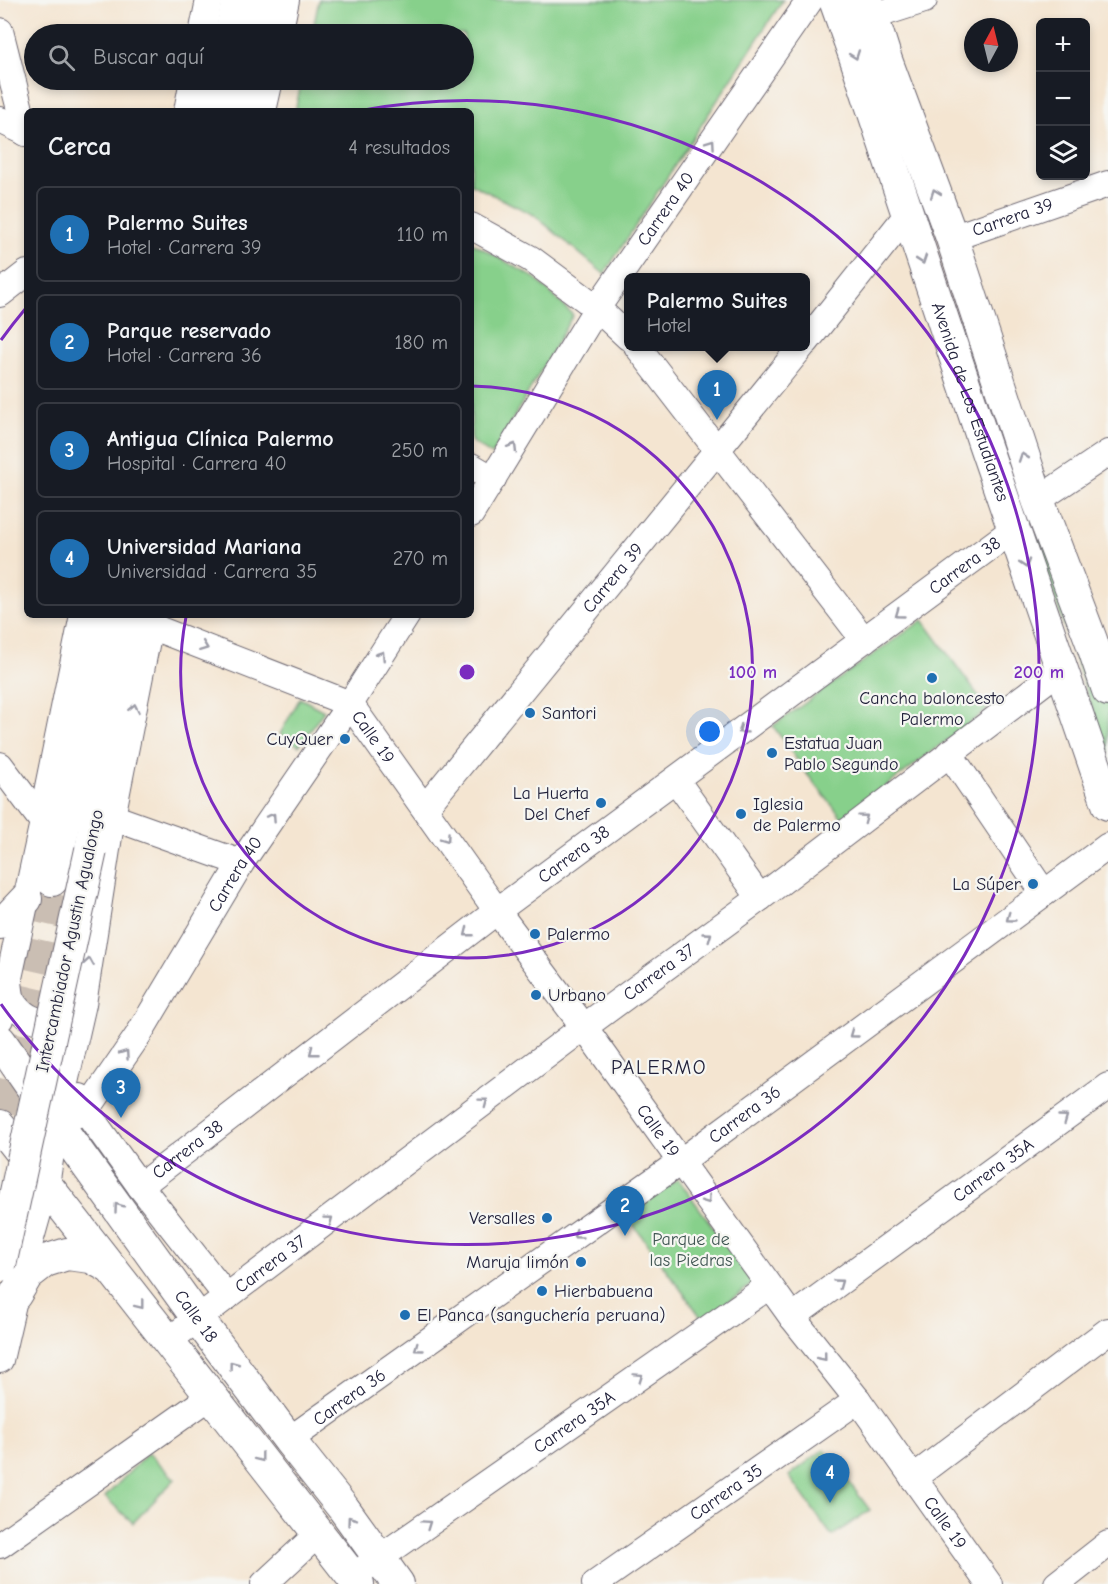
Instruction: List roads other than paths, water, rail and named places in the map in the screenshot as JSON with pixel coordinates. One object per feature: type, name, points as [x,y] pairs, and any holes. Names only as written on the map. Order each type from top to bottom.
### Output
[{"type":"main road","points":[[233,24],[238,0]]},
{"type":"main road","points":[[260,24],[266,0]]},
{"type":"main road","name":"Avenida de Los Estudiantes","points":[[835,0],[982,440],[1108,804]]},
{"type":"main road","name":"Avenida de Los Estudiantes","points":[[869,9],[952,238],[1038,500],[1099,634],[1108,690]]},
{"type":"main road","points":[[216,108],[220,90]]},
{"type":"main road","points":[[242,108],[246,90]]},
{"type":"main road","points":[[982,440],[986,425],[991,420],[1005,419],[1012,426]]},
{"type":"main road","name":"Intercambiador Agustin Agualongo","points":[[52,880],[107,618]]},
{"type":"main road","name":"Intercambiador Agustin Agualongo","points":[[3,1253],[144,619]]},
{"type":"main road","points":[[0,923],[5,921],[26,899]]},
{"type":"main road","name":"Calle 18","points":[[0,1041],[198,1318],[344,1509],[398,1584]]},
{"type":"main road","name":"Calle 18","points":[[0,1126],[356,1580]]},
{"type":"main road","points":[[0,1207],[3,1253]]},
{"type":"main road","points":[[15,1295],[27,1275],[45,1261],[67,1254],[91,1257],[111,1268]]},
{"type":"street","points":[[204,24],[209,0]]},
{"type":"street","points":[[281,24],[286,0]]},
{"type":"street","name":"Carrera 40","points":[[474,509],[597,308],[810,0]]},
{"type":"street","points":[[869,9],[924,0]]},
{"type":"street","points":[[1,39],[24,125]]},
{"type":"street","points":[[188,108],[192,90]]},
{"type":"street","points":[[264,108],[268,90]]},
{"type":"street","points":[[0,120],[24,132]]},
{"type":"street","name":"Carrera 39","points":[[952,238],[1108,184]]},
{"type":"street","points":[[810,337],[908,215]]},
{"type":"street","points":[[474,228],[531,259],[597,308],[624,333]]},
{"type":"street","points":[[0,294],[24,275]]},
{"type":"street","points":[[641,351],[864,640]]},
{"type":"street","name":"Carrera 39","points":[[425,808],[797,351]]},
{"type":"street","points":[[1038,500],[1108,453]]},
{"type":"street","points":[[474,468],[493,479]]},
{"type":"street","name":"Carrera 38","points":[[140,1186],[497,911],[1014,529]]},
{"type":"street","points":[[0,1019],[43,822],[46,792],[82,618]]},
{"type":"street","name":"Carrera 40","points":[[86,1111],[137,1037],[241,863],[350,704],[405,618]]},
{"type":"street","points":[[0,1360],[15,1295],[46,1185],[56,1122],[83,1004],[144,619]]},
{"type":"street","name":"Calle 19","points":[[144,619],[350,704],[769,1286],[858,1401],[989,1584]]},
{"type":"street","name":"Carrera 37","points":[[168,1341],[584,1027],[760,898],[1061,669]]},
{"type":"street","points":[[949,753],[1044,893]]},
{"type":"street","points":[[0,765],[43,822]]},
{"type":"street","points":[[675,780],[760,898]]},
{"type":"street","points":[[112,816],[241,863]]},
{"type":"street","name":"Carrera 36","points":[[289,1440],[680,1162],[1108,846]]},
{"type":"street","points":[[9,982],[12,999],[22,1013],[38,1021],[55,1022],[71,1016],[83,1004]]},
{"type":"street","points":[[68,1070],[86,1111],[140,1186],[227,1297]]},
{"type":"street","name":"Carrera 35A","points":[[792,1317],[1108,1086]]},
{"type":"street","points":[[56,1122],[86,1111]]},
{"type":"street","name":"Carrera 35A","points":[[356,1580],[379,1558],[769,1286]]},
{"type":"street","points":[[913,1478],[1108,1331]]},
{"type":"street","points":[[0,1545],[211,1396]]},
{"type":"street","name":"Carrera 35","points":[[595,1584],[858,1401]]},
{"type":"street","points":[[264,1584],[319,1533]]},
{"type":"street","points":[[1057,1584],[1108,1544]]},
{"type":"tunnel","points":[[0,1111],[52,880]]},
{"type":"place","name":"Palermo Suites","points":[[717,420]]},
{"type":"place","name":"Cancha baloncesto Palermo","points":[[932,678]]},
{"type":"place","name":"Santori","points":[[530,713]]},
{"type":"place","name":"CuyQuer","points":[[345,739]]},
{"type":"place","name":"Estatua Juan Pablo Segundo","points":[[772,753]]},
{"type":"place","name":"La Huerta Del Chef","points":[[601,803]]},
{"type":"place","name":"Iglesia de Palermo","points":[[741,814]]},
{"type":"place","name":"La Súper","points":[[1033,884]]},
{"type":"place","name":"Palermo","points":[[535,934]]},
{"type":"place","name":"Urbano","points":[[536,995]]},
{"type":"place","name":"Antigua Clínica Palermo","points":[[121,1118]]},
{"type":"place","name":"Versalles","points":[[547,1218]]},
{"type":"place","name":"Parque reservado","points":[[625,1236]]},
{"type":"place","name":"Maruja limón","points":[[581,1262]]},
{"type":"place","name":"Hierbabuena","points":[[542,1291]]},
{"type":"place","name":"El Panca (sanguchería peruana)","points":[[405,1315]]},
{"type":"place","name":"Universidad Mariana","points":[[830,1503]]},
{"type":"district","name":"PALERMO","points":[[659,1067]]},
{"type":"park label","name":"Parque de las Piedras","points":[[691,1249]]}]
